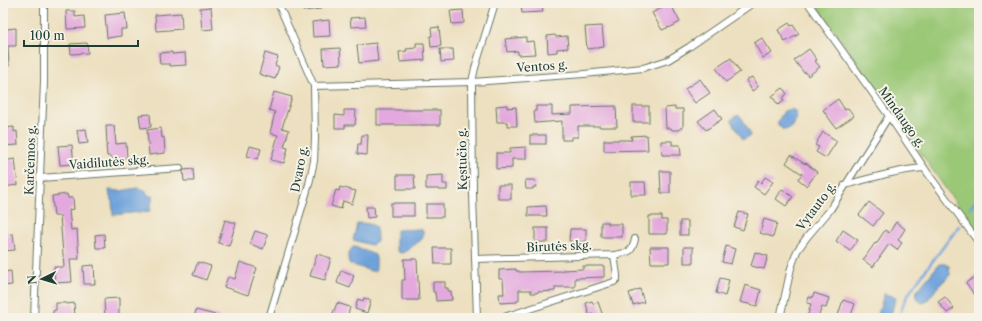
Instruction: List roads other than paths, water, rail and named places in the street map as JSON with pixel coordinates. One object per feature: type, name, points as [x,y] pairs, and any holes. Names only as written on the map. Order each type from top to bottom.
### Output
[{"type":"street","name":"Karčemos g.","points":[[34,318],[44,82],[44,3]]},
{"type":"street","name":"Dvaro g.","points":[[268,318],[309,184],[314,161],[315,138],[314,86],[278,3]]},
{"type":"street","name":"Kęstučio g.","points":[[477,318],[473,195],[472,82],[495,3]]},
{"type":"street","name":"Ventos g.","points":[[314,86],[472,82],[643,68],[668,60],[689,48],[753,3]]},
{"type":"street","name":"Mindaugo g.","points":[[808,3],[889,116],[924,168],[979,243]]},
{"type":"street","name":"Vytauto g.","points":[[780,318],[791,268],[797,251],[806,237],[830,210],[889,116]]},
{"type":"street","name":"Vaidilutės skg.","points":[[40,178],[180,168]]},
{"type":"street","points":[[846,185],[888,173],[924,168]]},
{"type":"street","name":"Birutės skg.","points":[[475,259],[614,255],[628,252],[633,248],[635,239]]},
{"type":"street","points":[[501,318],[614,282],[617,279],[614,255]]},
{"type":"water","points":[[791,109],[795,111],[797,118],[790,129],[783,130],[778,125],[778,121],[784,111]]},
{"type":"water","points":[[738,115],[742,118],[750,133],[750,136],[744,139],[732,121],[732,119]]},
{"type":"water","points":[[138,188],[145,190],[149,196],[153,196],[150,211],[113,215],[112,200],[109,190],[120,191]]},
{"type":"water","points":[[359,223],[374,226],[377,232],[377,242],[371,245],[353,240],[357,224]]},
{"type":"water","points":[[421,229],[423,231],[423,236],[421,240],[405,252],[398,252],[396,248],[397,230]]},
{"type":"water","points":[[353,247],[375,255],[375,271],[350,264],[348,256]]},
{"type":"water","points":[[939,264],[949,266],[950,275],[926,302],[922,303],[916,298],[917,291]]},
{"type":"water","points":[[884,294],[896,297],[890,318],[877,318]]},
{"type":"waterway","points":[[970,208],[979,196]]},
{"type":"waterway","points":[[899,318],[904,302],[913,287],[959,226]]}]
